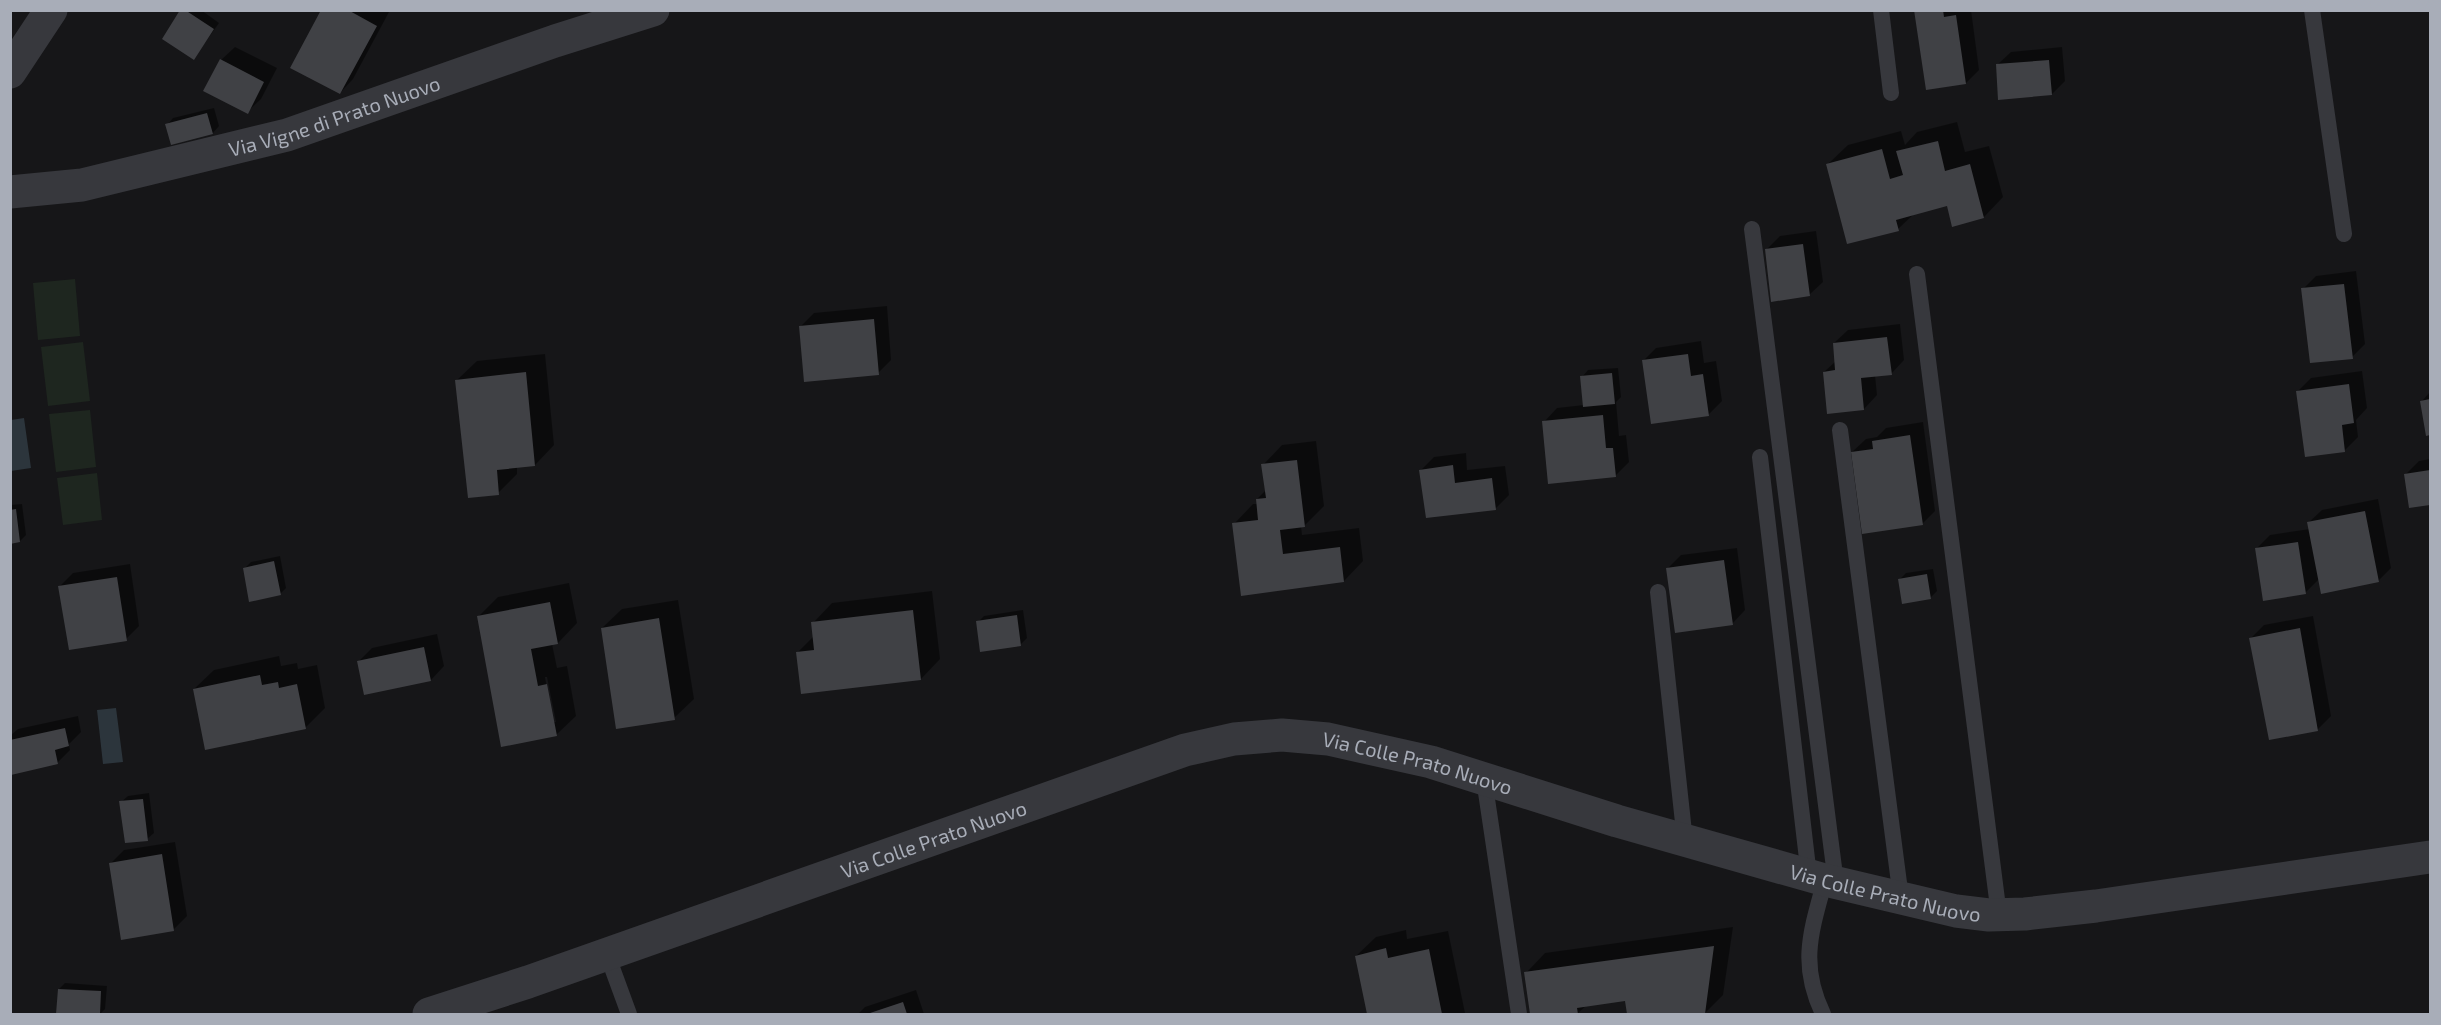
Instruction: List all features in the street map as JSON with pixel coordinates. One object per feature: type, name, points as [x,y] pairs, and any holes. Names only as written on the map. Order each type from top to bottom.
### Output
[{"type":"street","points":[[10,72],[51,10]]},
{"type":"street","name":"Via Vigne di Prato Nuovo","points":[[10,192],[82,185],[287,135],[555,41],[653,10]]},
{"type":"street","name":"Via Colle Prato Nuovo","points":[[429,1014],[608,954],[1185,750],[1234,739],[1282,735],[1328,739],[1431,762],[1685,841],[1823,880],[1956,910],[1999,915],[2096,906],[2430,857]]},
{"type":"lane","points":[[1881,10],[1891,93]]},
{"type":"lane","points":[[2312,10],[2343,234]]},
{"type":"lane","points":[[1752,229],[1823,880],[1809,937],[1808,957],[1818,1004],[1823,1014]]},
{"type":"lane","points":[[1917,274],[1999,915]]},
{"type":"lane","points":[[1840,430],[1901,898]]},
{"type":"lane","points":[[1760,457],[1823,880]]},
{"type":"lane","points":[[1658,592],[1685,841]]},
{"type":"lane","points":[[1484,779],[1519,1014]]},
{"type":"lane","points":[[608,954],[629,1014]]},
{"type":"shaded area","points":[[75,279],[80,336],[38,340],[33,283]]},
{"type":"shaded area","points":[[83,342],[90,401],[48,406],[41,347]]},
{"type":"shaded area","points":[[90,410],[96,467],[56,472],[49,414]]},
{"type":"shaded area","points":[[24,418],[31,468],[11,471],[11,420]]},
{"type":"shaded area","points":[[97,473],[102,520],[63,525],[57,478]]},
{"type":"shaded area","points":[[116,708],[123,762],[103,764],[97,710]]},
{"type":"building","points":[[180,10],[185,10],[214,29],[194,60],[162,39]]},
{"type":"building","points":[[321,10],[348,10],[377,26],[340,94],[290,68]]},
{"type":"building","points":[[1914,10],[1943,10],[1944,17],[1956,15],[1966,84],[1926,90]]},
{"type":"building","points":[[220,59],[264,82],[248,114],[203,91]]},
{"type":"building","points":[[2049,60],[2052,95],[1998,100],[1996,64]]},
{"type":"building","points":[[207,113],[213,134],[171,145],[165,124]]},
{"type":"building","points":[[1938,141],[1945,171],[1970,164],[1984,218],[1952,227],[1947,206],[1896,220],[1899,231],[1847,244],[1826,164],[1882,149],[1890,179],[1903,175],[1896,151]]},
{"type":"building","points":[[1803,244],[1810,296],[1771,302],[1765,249]]},
{"type":"building","points":[[2344,284],[2353,359],[2310,363],[2301,288]]},
{"type":"building","points":[[874,319],[879,375],[804,382],[799,326]]},
{"type":"building","points":[[1887,337],[1892,375],[1861,378],[1864,410],[1827,414],[1823,372],[1835,370],[1833,343]]},
{"type":"building","points":[[1688,354],[1691,376],[1703,374],[1709,416],[1651,424],[1642,360]]},
{"type":"building","points":[[526,372],[535,466],[497,470],[499,495],[468,498],[455,380]]},
{"type":"building","points":[[1612,373],[1615,404],[1583,407],[1580,376]]},
{"type":"building","points":[[2349,384],[2354,423],[2342,425],[2345,452],[2305,457],[2296,391]]},
{"type":"building","points":[[2430,399],[2430,435],[2426,436],[2420,401]]},
{"type":"building","points":[[1603,415],[1606,448],[1613,448],[1616,477],[1548,484],[1542,421]]},
{"type":"building","points":[[1910,435],[1923,525],[1862,534],[1851,452],[1873,449],[1872,441]]},
{"type":"building","points":[[1297,460],[1305,527],[1280,530],[1283,554],[1340,547],[1344,582],[1241,596],[1232,523],[1258,520],[1256,499],[1266,498],[1261,464]]},
{"type":"building","points":[[1453,465],[1455,483],[1492,478],[1496,510],[1426,518],[1419,470]]},
{"type":"building","points":[[2430,470],[2430,505],[2409,508],[2404,474]]},
{"type":"building","points":[[16,509],[20,542],[10,544],[10,510]]},
{"type":"building","points":[[2365,511],[2379,582],[2321,594],[2307,522]]},
{"type":"building","points":[[2298,542],[2306,594],[2263,601],[2255,548]]},
{"type":"building","points":[[1724,560],[1733,625],[1675,633],[1666,568]]},
{"type":"building","points":[[274,561],[281,595],[249,602],[243,568]]},
{"type":"building","points":[[1927,574],[1931,599],[1902,604],[1898,579]]},
{"type":"building","points":[[117,577],[127,641],[69,650],[58,586]]},
{"type":"building","points":[[550,602],[558,644],[531,649],[538,686],[547,684],[557,736],[501,747],[477,616]]},
{"type":"building","points":[[913,610],[921,680],[801,694],[796,652],[814,650],[811,622]]},
{"type":"building","points":[[1017,615],[1021,646],[980,652],[976,621]]},
{"type":"building","points":[[659,618],[675,720],[616,729],[601,628]]},
{"type":"building","points":[[2300,628],[2318,731],[2269,740],[2249,638]]},
{"type":"building","points":[[424,647],[431,681],[364,695],[357,661]]},
{"type":"building","points":[[260,675],[262,685],[278,682],[279,688],[297,684],[306,729],[205,750],[193,689]]},
{"type":"building","points":[[65,728],[69,746],[55,750],[58,764],[11,775],[10,740]]},
{"type":"building","points":[[143,799],[148,841],[125,843],[119,801]]},
{"type":"building","points":[[162,854],[174,931],[121,940],[109,863]]},
{"type":"building","points":[[1714,946],[1705,1014],[1627,1014],[1625,1001],[1577,1008],[1578,1014],[1530,1014],[1524,972]]},
{"type":"building","points":[[1386,948],[1388,958],[1429,949],[1442,1014],[1367,1014],[1355,956]]},
{"type":"building","points":[[58,989],[101,991],[100,1014],[56,1014]]},
{"type":"building","points":[[903,1002],[907,1014],[867,1014]]}]
